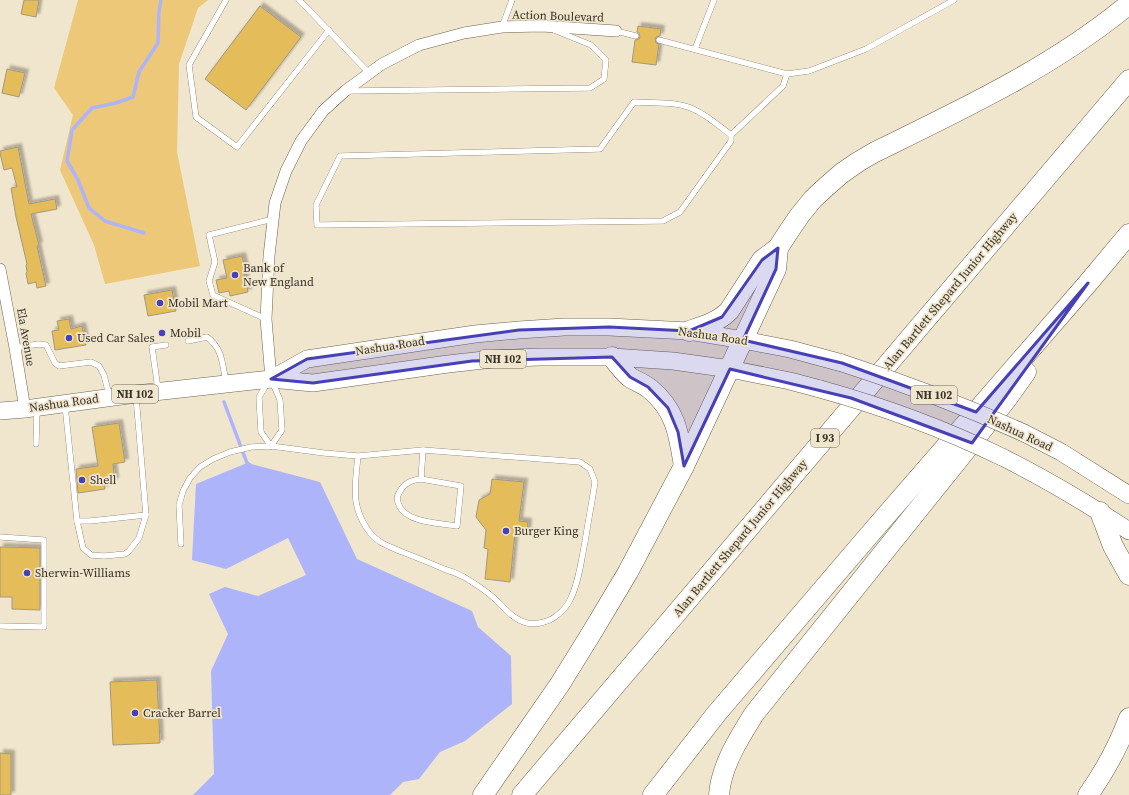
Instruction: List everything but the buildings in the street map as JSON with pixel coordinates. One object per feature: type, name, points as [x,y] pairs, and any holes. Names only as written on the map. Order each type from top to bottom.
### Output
[{"type":"highway","points":[[689,331],[710,324],[722,317],[733,305],[762,260],[778,248],[800,215],[813,199],[853,166],[875,152],[1004,87],[1043,65],[1079,42],[1129,4]]},
{"type":"highway","name":"Alan Bartlett Shepard Junior Highway","points":[[522,795],[1129,80]]},
{"type":"highway","points":[[653,795],[727,701],[1129,234]]},
{"type":"highway","points":[[483,795],[560,684],[628,572],[684,466],[730,369],[776,269],[778,248]]},
{"type":"highway","points":[[719,795],[726,765],[754,714],[1006,400],[1088,283]]},
{"type":"highway","points":[[612,357],[630,377],[648,387],[668,408],[678,432],[684,466]]},
{"type":"highway","points":[[1100,512],[1113,546],[1129,575]]},
{"type":"highway","points":[[1088,795],[1112,758],[1129,718]]},
{"type":"main road","name":"Nashua Road","points":[[271,378],[307,359],[475,334],[519,330],[608,327],[689,331],[790,349],[842,363],[923,391],[1024,433],[1061,452],[1129,495]]},
{"type":"main road","name":"Nashua Road","points":[[0,411],[271,378],[313,383],[472,361],[539,357],[612,357],[673,361],[730,369],[784,380],[820,389],[912,418],[942,430],[1035,473],[1129,531]]},
{"type":"street","name":"Action Boulevard","points":[[271,378],[266,319],[269,256],[275,203],[286,171],[301,141],[323,111],[345,91],[382,64],[419,45],[464,33],[502,27],[542,26],[616,31]]},
{"type":"street","name":"Ela Avenue","points":[[0,269],[15,348],[31,408]]},
{"type":"lane","points":[[226,0],[189,65],[196,117],[237,146],[329,30]]},
{"type":"lane","points":[[299,0],[369,73]]},
{"type":"lane","points":[[502,27],[512,0]]},
{"type":"lane","points":[[695,49],[714,0]]},
{"type":"lane","points":[[659,40],[787,74],[809,71],[866,49],[954,0]]},
{"type":"lane","points":[[345,91],[590,88],[604,79],[606,60],[591,45],[542,26]]},
{"type":"lane","points":[[616,31],[636,36]]},
{"type":"lane","points":[[731,135],[706,116],[692,108],[676,104],[634,102],[600,149],[340,156],[316,205],[317,225],[663,222],[680,212],[731,141],[731,135],[783,86],[787,74]]},
{"type":"lane","points":[[266,319],[213,295],[209,281],[215,262],[209,235],[274,219]]},
{"type":"lane","points":[[188,341],[207,337],[214,343],[219,350],[227,384]]},
{"type":"lane","points":[[15,348],[38,344],[46,345],[55,363],[59,366],[91,362],[99,366],[104,375],[110,397]]},
{"type":"lane","points":[[158,391],[152,347],[166,345]]},
{"type":"lane","points":[[271,378],[259,397],[261,432],[271,446]]},
{"type":"lane","points":[[271,378],[280,400],[282,430],[271,446]]},
{"type":"lane","points":[[65,404],[77,521],[83,548],[91,555],[125,554],[139,538],[146,515],[136,394]]},
{"type":"lane","points":[[31,408],[36,444]]},
{"type":"lane","points":[[181,544],[179,506],[183,491],[190,478],[200,468],[213,459],[230,452],[252,447],[271,446],[358,456],[423,450],[580,462],[590,469],[595,482],[581,564],[574,590],[563,610],[555,617],[537,624],[520,620],[510,614],[493,598],[463,577],[386,545],[372,536],[358,514],[356,503],[358,456]]},
{"type":"lane","points":[[421,479],[423,450]]},
{"type":"lane","points":[[421,479],[461,486],[457,526],[411,517],[402,511],[398,503],[397,495],[402,487],[410,480],[421,479]]},
{"type":"lane","points":[[77,521],[146,515]]},
{"type":"lane","points":[[0,537],[44,540],[44,627],[0,626]]},
{"type":"highlighted area","points":[[778,248],[776,269],[743,340],[842,363],[976,412],[1088,283],[972,443],[851,398],[730,369],[684,466],[678,432],[668,408],[648,387],[630,377],[612,357],[472,361],[313,383],[271,379],[307,359],[519,330],[609,327],[689,331],[722,317],[762,260]]},
{"type":"shaded area","points":[[78,0],[208,0],[198,8],[179,64],[177,152],[200,266],[105,284],[94,245],[60,170],[73,115],[54,88]]},
{"type":"water","points":[[247,463],[320,482],[357,559],[472,611],[478,627],[511,656],[512,704],[465,741],[440,752],[419,779],[403,782],[390,795],[193,795],[214,774],[211,671],[228,634],[209,594],[225,587],[258,596],[306,575],[288,538],[226,569],[192,560],[196,484]]},
{"type":"waterway","points":[[144,233],[105,221],[89,208],[78,180],[67,161],[72,130],[92,108],[116,103],[133,97],[139,72],[158,43],[159,11],[161,0]]},
{"type":"waterway","points":[[224,402],[247,463],[250,465]]},
{"type":"place","name":"Bank of New England","points":[[235,275]]},
{"type":"place","name":"Mobil Mart","points":[[160,303]]},
{"type":"place","name":"Mobil","points":[[162,333]]},
{"type":"place","name":"Used Car Sales","points":[[69,338]]},
{"type":"place","name":"Shell","points":[[82,480]]},
{"type":"place","name":"Burger King","points":[[506,531]]},
{"type":"place","name":"Sherwin-Williams","points":[[27,573]]},
{"type":"place","name":"Cracker Barrel","points":[[135,713]]}]
